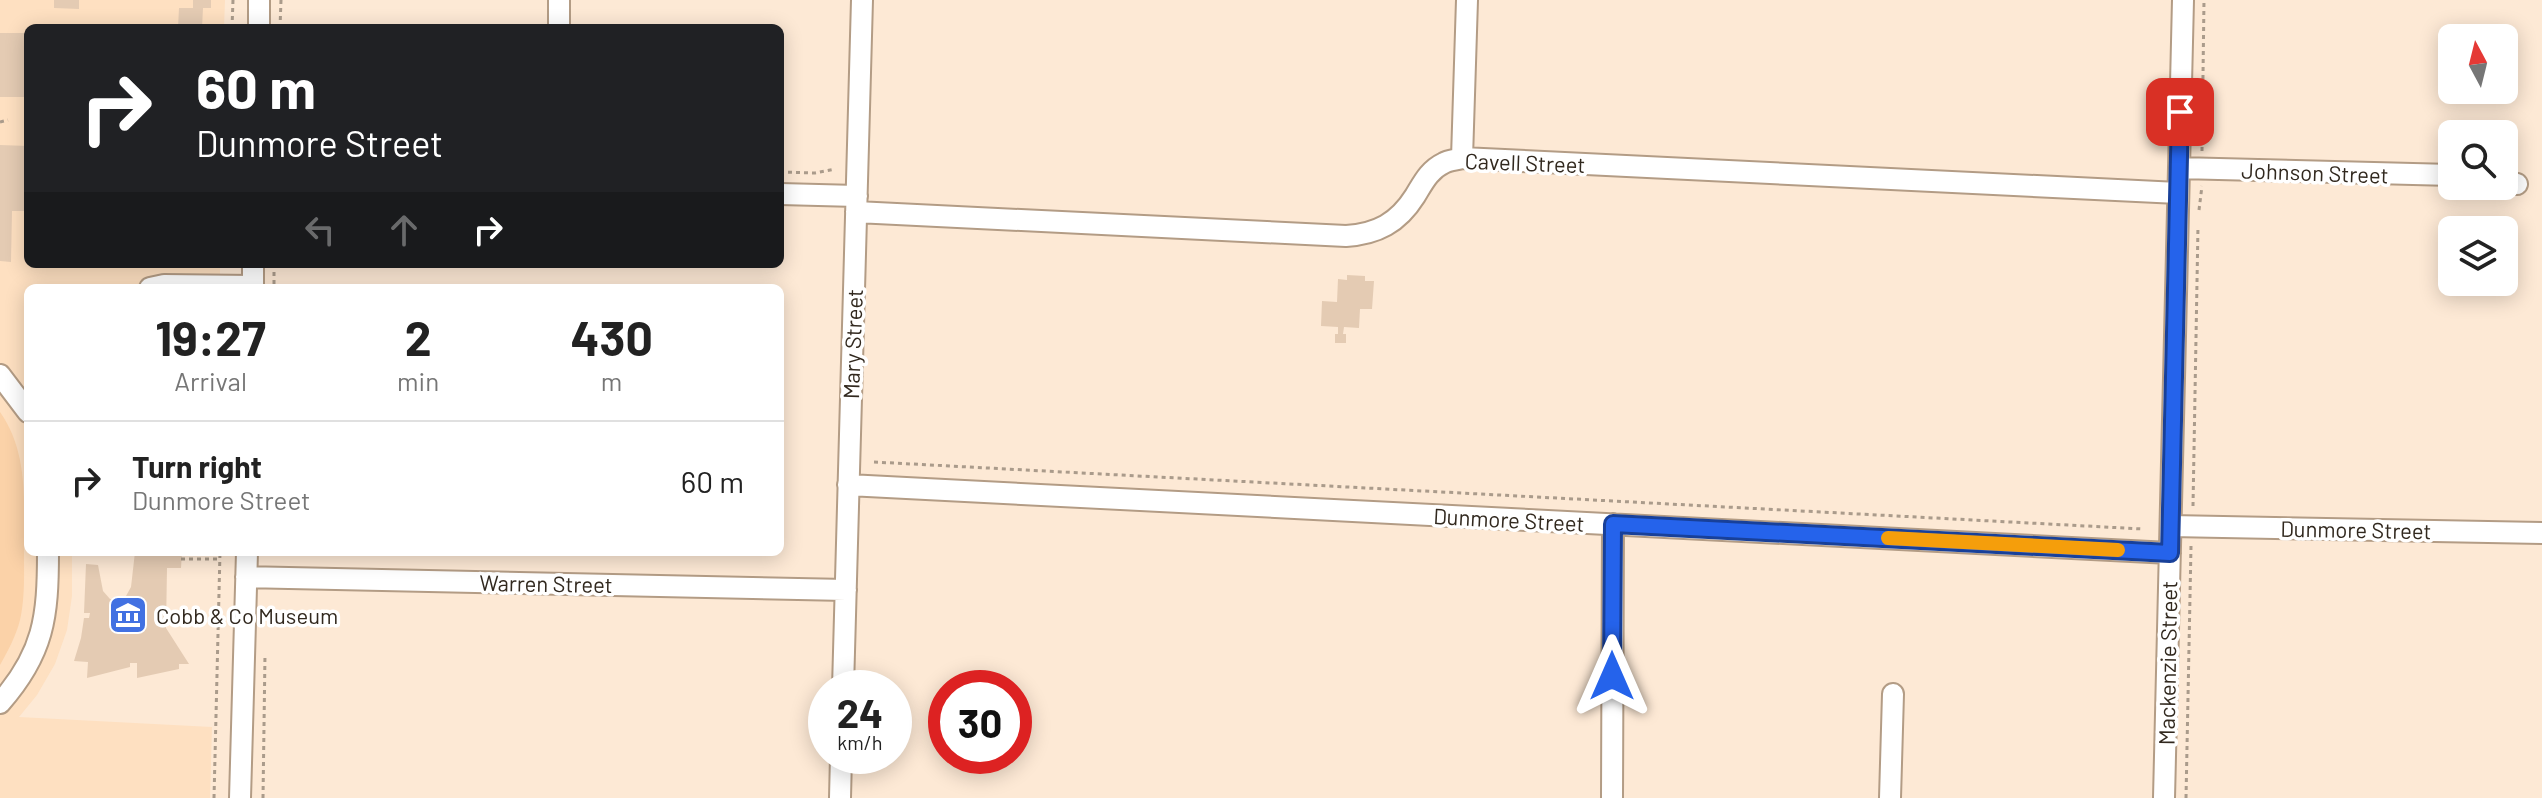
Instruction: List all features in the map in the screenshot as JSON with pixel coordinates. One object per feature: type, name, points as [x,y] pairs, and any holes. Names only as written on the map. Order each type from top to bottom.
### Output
[{"type":"street","points":[[259,0],[259,24]]},
{"type":"street","points":[[559,0],[559,24]]},
{"type":"street","name":"Mary Street","points":[[844,670],[862,0]]},
{"type":"street","points":[[1462,158],[1467,0]]},
{"type":"street","name":"Mackenzie Street","points":[[2164,798],[2183,0]]},
{"type":"street","name":"Cavell Street","points":[[784,195],[856,204],[1346,236],[1368,234],[1386,227],[1398,217],[1430,172],[1444,163],[1462,158],[2178,193]]},
{"type":"street","name":"Johnson Street","points":[[2179,168],[2438,175]]},
{"type":"street","points":[[0,375],[22,387]]},
{"type":"street","name":"Dunmore Street","points":[[848,485],[2170,553]]},
{"type":"street","points":[[1612,798],[1613,524]]},
{"type":"street","name":"Dunmore Street","points":[[2171,526],[2542,533]]},
{"type":"street","points":[[0,703],[18,682],[34,655],[44,624],[48,556]]},
{"type":"street","points":[[240,798],[247,556]]},
{"type":"street","name":"Warren Street","points":[[246,577],[846,590]]},
{"type":"street","points":[[1890,798],[1893,694]]},
{"type":"street","points":[[840,798],[841,774]]},
{"type":"path","points":[[232,24],[233,0]]},
{"type":"path","points":[[280,24],[281,0]]},
{"type":"path","points":[[2186,798],[2204,0]]},
{"type":"path","points":[[0,122],[8,120]]},
{"type":"path","points":[[784,172],[815,173],[835,169]]},
{"type":"path","points":[[874,462],[2143,529]]},
{"type":"path","points":[[214,798],[219,556]]},
{"type":"path","points":[[181,559],[219,559]]},
{"type":"path","points":[[263,798],[265,655]]},
{"type":"shaded area","points":[[0,0],[225,0],[224,24],[24,24],[24,268],[220,268],[220,284],[24,284],[24,556],[72,556],[72,596],[67,630],[55,664],[37,695],[19,717],[212,727],[210,798],[0,798]]},
{"type":"shaded area","points":[[0,412],[16,444],[23,479],[24,586],[18,626],[0,665]]},
{"type":"building","points":[[54,0],[79,0],[79,9],[54,8]]},
{"type":"building","points":[[193,0],[211,0],[211,8],[203,8],[202,24],[178,24],[179,8],[193,8]]},
{"type":"building","points":[[0,33],[24,33],[24,97],[0,97]]},
{"type":"building","points":[[0,145],[24,146],[24,211],[12,211],[11,262],[0,261]]},
{"type":"building","points":[[1347,275],[1365,276],[1365,281],[1374,281],[1372,309],[1360,309],[1359,328],[1344,327],[1346,343],[1335,343],[1338,327],[1321,326],[1322,301],[1337,302],[1338,279],[1347,280]]},
{"type":"building","name":"Cobb & Co Museum","points":[[135,556],[182,556],[181,568],[167,568],[166,628],[189,664],[179,664],[179,669],[137,678],[137,663],[130,663],[130,667],[87,678],[88,662],[74,661],[84,618],[89,618],[90,613],[84,613],[86,564],[98,565],[103,591],[110,599],[118,601],[126,596],[131,587]]},
{"type":"slow traffic","points":[[1888,538],[2118,550]]},
{"type":"place","name":"Cobb & Co Museum","points":[[128,615]]},
{"type":"route","points":[[1612,676],[1613,524],[2170,553],[2180,112]]}]
